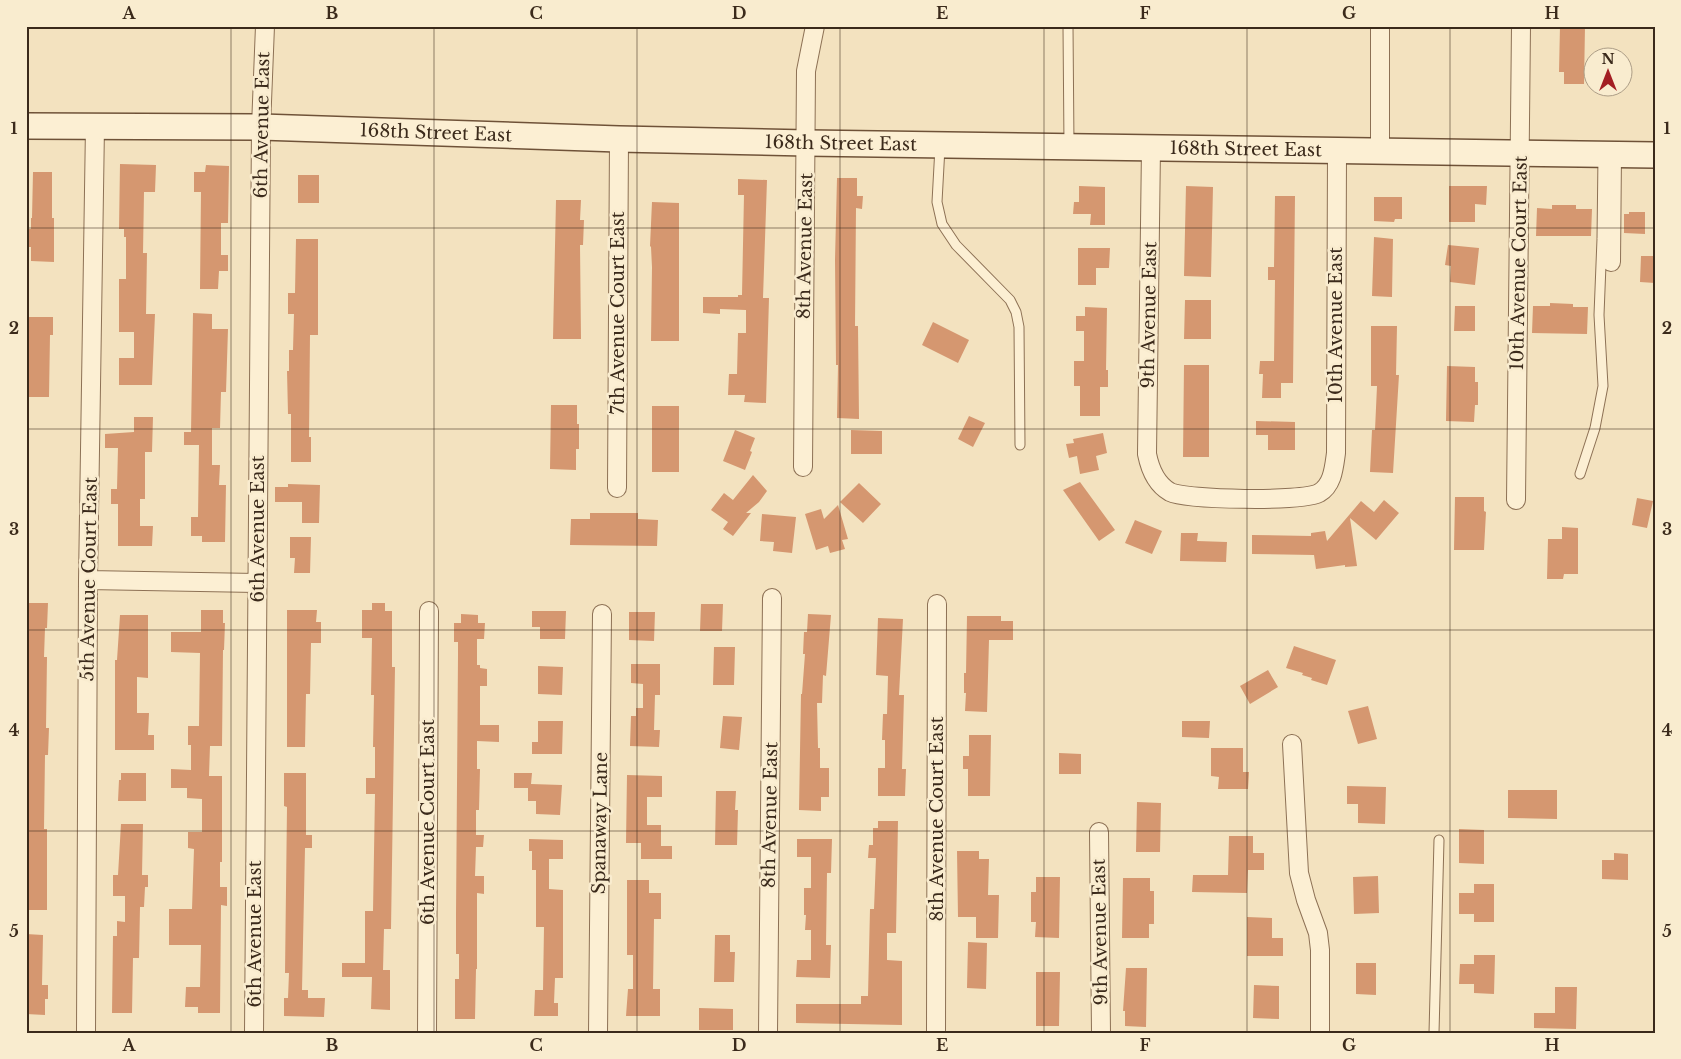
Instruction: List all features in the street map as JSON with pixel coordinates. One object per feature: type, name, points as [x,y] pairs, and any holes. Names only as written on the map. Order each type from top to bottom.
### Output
[{"type":"street","name":"6th Avenue East","points":[[254,1033],[261,127],[265,26]]},
{"type":"street","name":"8th Avenue East","points":[[803,466],[807,143],[806,71],[815,26]]},
{"type":"street","points":[[1380,26],[1380,151]]},
{"type":"street","name":"10th Avenue Court East","points":[[1516,500],[1521,26]]},
{"type":"street","name":"168th Street East","points":[[26,126],[261,127],[619,139],[807,143],[1655,155]]},
{"type":"street","name":"5th Avenue Court East","points":[[86,1033],[88,580],[95,126]]},
{"type":"street","name":"7th Avenue Court East","points":[[617,488],[619,139]]},
{"type":"street","name":"9th Avenue East","points":[[1151,148],[1147,454],[1149,465],[1156,480],[1172,493],[1192,497],[1282,500],[1308,497],[1319,493]]},
{"type":"street","name":"10th Avenue East","points":[[1319,493],[1330,481],[1336,453],[1337,151]]},
{"type":"street","points":[[1607,155],[1611,262]]},
{"type":"street","points":[[88,580],[257,583]]},
{"type":"street","name":"8th Avenue East","points":[[768,1033],[772,598]]},
{"type":"street","name":"8th Avenue Court East","points":[[936,1033],[937,604]]},
{"type":"street","name":"6th Avenue Court East","points":[[427,1033],[429,611]]},
{"type":"street","name":"Spanaway Lane","points":[[598,1033],[602,614]]},
{"type":"street","points":[[1292,744],[1299,873],[1318,934],[1320,950],[1320,1033]]},
{"type":"street","name":"9th Avenue East","points":[[1098,832],[1101,1033]]},
{"type":"lane","points":[[1068,26],[1068,147]]},
{"type":"lane","points":[[940,145],[937,202],[942,224],[956,245],[1010,300],[1016,312],[1019,327],[1020,445]]},
{"type":"lane","points":[[1580,474],[1595,428],[1603,386],[1600,315],[1607,155]]},
{"type":"lane","points":[[1434,1033],[1439,840]]},
{"type":"building","points":[[1560,26],[1585,26],[1584,84],[1564,84],[1564,72],[1559,72]]},
{"type":"building","points":[[120,164],[156,165],[155,192],[144,192],[143,253],[147,253],[146,314],[155,314],[152,385],[119,385],[119,358],[134,358],[134,332],[119,332],[119,279],[126,279],[126,237],[124,237],[124,229],[119,229]]},
{"type":"building","points":[[206,165],[229,166],[228,223],[221,223],[221,255],[228,255],[228,271],[219,271],[218,289],[200,289],[201,192],[194,192],[194,172],[205,172]]},
{"type":"building","points":[[33,172],[52,172],[54,262],[31,261],[31,247],[26,247],[26,229],[31,229]]},
{"type":"building","points":[[298,175],[319,175],[319,203],[298,203]]},
{"type":"building","points":[[837,178],[857,178],[857,196],[863,196],[862,209],[856,208],[855,326],[858,326],[859,419],[837,418],[838,365],[836,365],[835,260]]},
{"type":"building","points":[[738,179],[767,180],[763,298],[769,298],[766,403],[744,402],[745,395],[728,395],[729,374],[737,374],[738,333],[746,333],[746,310],[720,309],[720,314],[703,313],[703,297],[738,297],[738,295],[742,295],[744,195],[738,195]]},
{"type":"building","points":[[1079,186],[1105,187],[1105,225],[1090,225],[1091,214],[1073,214],[1074,202],[1079,202]]},
{"type":"building","points":[[1186,186],[1213,187],[1211,277],[1184,276]]},
{"type":"building","points":[[1449,186],[1487,186],[1486,205],[1475,204],[1475,222],[1449,222]]},
{"type":"building","points":[[1275,196],[1295,196],[1293,383],[1281,383],[1281,398],[1262,398],[1263,374],[1259,374],[1260,361],[1274,361],[1275,280],[1268,280],[1268,267],[1274,267]]},
{"type":"building","points":[[1374,197],[1402,197],[1402,219],[1395,219],[1394,222],[1374,221]]},
{"type":"building","points":[[556,200],[581,200],[580,220],[584,220],[583,245],[580,245],[581,339],[553,339]]},
{"type":"building","points":[[652,202],[679,203],[679,341],[651,341],[652,267],[650,246]]},
{"type":"building","points":[[1552,205],[1576,205],[1576,209],[1592,209],[1591,236],[1536,236],[1537,208],[1552,209]]},
{"type":"building","points":[[1629,212],[1645,212],[1645,234],[1624,233],[1624,214],[1629,214]]},
{"type":"building","points":[[1374,237],[1393,239],[1392,297],[1372,296]]},
{"type":"building","points":[[296,239],[318,239],[318,335],[310,335],[309,437],[311,437],[311,462],[291,462],[291,414],[288,414],[287,371],[289,371],[289,350],[293,350],[294,314],[288,314],[288,293],[295,293]]},
{"type":"building","points":[[1448,245],[1479,248],[1475,285],[1450,282],[1451,266],[1445,265]]},
{"type":"building","points":[[1078,248],[1110,248],[1109,268],[1096,268],[1096,285],[1078,285]]},
{"type":"building","points":[[1641,256],[1655,256],[1655,283],[1640,282]]},
{"type":"building","points":[[1185,300],[1211,300],[1211,339],[1184,339]]},
{"type":"building","points":[[1550,303],[1573,304],[1573,307],[1588,307],[1587,334],[1532,333],[1533,306],[1550,306]]},
{"type":"building","points":[[1455,306],[1475,306],[1475,331],[1454,331]]},
{"type":"building","points":[[1085,307],[1107,308],[1106,370],[1108,370],[1108,387],[1100,387],[1100,416],[1080,416],[1080,386],[1074,386],[1074,361],[1084,361],[1084,331],[1076,331],[1076,316],[1085,316]]},
{"type":"building","points":[[193,313],[212,314],[212,329],[228,329],[226,392],[221,392],[220,428],[212,428],[212,465],[220,465],[219,485],[226,485],[225,542],[202,542],[202,536],[191,536],[191,517],[198,517],[199,445],[184,445],[184,432],[191,432]]},
{"type":"building","points":[[26,317],[53,317],[53,335],[50,335],[49,397],[27,397],[28,334],[26,334]]},
{"type":"building","points":[[933,322],[969,340],[958,363],[922,345]]},
{"type":"building","points":[[1371,326],[1397,326],[1396,375],[1399,375],[1393,473],[1370,472],[1372,430],[1375,430],[1377,386],[1371,386]]},
{"type":"building","points":[[1184,365],[1209,365],[1209,457],[1183,457]]},
{"type":"building","points":[[1447,366],[1475,367],[1475,382],[1478,382],[1478,405],[1475,405],[1474,422],[1446,421]]},
{"type":"building","points":[[551,405],[577,405],[579,449],[576,449],[576,470],[550,469]]},
{"type":"building","points":[[652,406],[679,406],[679,472],[652,472]]},
{"type":"building","points":[[969,416],[985,423],[973,447],[958,439]]},
{"type":"building","points":[[134,417],[153,417],[152,452],[145,452],[145,499],[140,499],[140,526],[153,526],[152,546],[118,546],[118,504],[111,504],[111,489],[117,489],[118,448],[105,448],[105,434],[134,432]]},
{"type":"building","points":[[1256,421],[1295,422],[1295,450],[1268,450],[1268,435],[1256,435]]},
{"type":"building","points":[[735,430],[755,438],[745,470],[723,461]]},
{"type":"building","points":[[851,430],[882,431],[882,454],[851,454]]},
{"type":"building","points":[[1103,433],[1107,453],[1096,456],[1099,470],[1080,474],[1077,456],[1069,458],[1066,444],[1074,443],[1073,439]]},
{"type":"building","points":[[753,475],[767,491],[759,502],[746,513],[751,513],[733,536],[723,529],[728,522],[711,510],[724,493],[733,500]]},
{"type":"building","points":[[1080,482],[1115,530],[1099,541],[1063,490]]},
{"type":"building","points":[[859,483],[881,504],[863,523],[840,502]]},
{"type":"building","points":[[288,484],[320,485],[319,523],[302,523],[302,502],[275,502],[275,487],[288,487]]},
{"type":"building","points":[[1455,497],[1484,497],[1484,511],[1486,512],[1484,550],[1454,550]]},
{"type":"building","points":[[1637,498],[1653,501],[1647,528],[1632,525]]},
{"type":"building","points":[[1384,500],[1399,513],[1376,540],[1350,518],[1357,566],[1345,567],[1345,565],[1316,569],[1314,555],[1252,554],[1252,535],[1311,536],[1311,533],[1325,531],[1327,541],[1361,501],[1374,512]]},
{"type":"building","points":[[838,505],[848,539],[842,540],[845,549],[830,553],[828,546],[816,550],[805,514],[821,509],[824,519]]},
{"type":"building","points":[[590,513],[638,513],[638,519],[658,520],[657,546],[570,545],[571,519],[590,519]]},
{"type":"building","points":[[762,514],[796,517],[792,553],[773,551],[774,542],[760,541]]},
{"type":"building","points":[[1135,520],[1162,531],[1152,554],[1125,543]]},
{"type":"building","points":[[1562,527],[1578,528],[1578,574],[1564,574],[1563,579],[1547,579],[1548,539],[1562,539]]},
{"type":"building","points":[[1181,533],[1198,533],[1197,541],[1227,542],[1226,562],[1180,561]]},
{"type":"building","points":[[290,537],[311,537],[310,573],[294,573],[295,558],[290,558]]},
{"type":"building","points":[[27,603],[48,603],[44,657],[47,657],[46,728],[49,728],[48,755],[45,755],[44,829],[47,829],[47,910],[26,910],[29,642],[27,642]]},
{"type":"building","points":[[372,603],[385,603],[385,611],[392,611],[392,667],[395,667],[391,929],[384,929],[383,970],[390,970],[390,1010],[371,1009],[372,977],[342,977],[342,963],[365,963],[365,911],[373,911],[375,794],[366,794],[366,778],[375,778],[375,747],[373,747],[374,695],[371,695],[372,638],[362,638],[362,610],[372,610]]},
{"type":"building","points":[[701,604],[723,604],[722,631],[700,631]]},
{"type":"building","points":[[201,610],[223,610],[223,623],[225,623],[222,746],[210,746],[209,776],[222,776],[222,862],[220,862],[220,887],[227,887],[227,906],[221,905],[220,1013],[198,1013],[198,1007],[185,1007],[186,987],[200,987],[201,945],[169,945],[169,909],[192,909],[194,849],[188,848],[188,832],[202,832],[202,799],[187,798],[187,788],[171,788],[171,769],[191,770],[191,745],[188,745],[188,726],[199,726],[200,653],[171,652],[171,632],[201,632]]},
{"type":"building","points":[[287,610],[317,610],[316,622],[321,622],[321,643],[311,643],[310,694],[306,694],[305,747],[287,747]]},
{"type":"building","points":[[532,611],[566,611],[565,639],[540,639],[540,627],[532,627]]},
{"type":"building","points":[[629,612],[655,612],[654,641],[629,640]]},
{"type":"building","points":[[461,614],[478,615],[478,623],[485,623],[484,639],[477,639],[477,665],[480,665],[480,668],[487,669],[487,686],[480,686],[480,725],[499,725],[499,742],[477,741],[477,769],[480,769],[479,810],[476,810],[476,835],[484,835],[483,847],[476,847],[475,876],[484,876],[484,894],[477,893],[475,1019],[455,1019],[455,979],[459,979],[459,954],[456,954],[458,642],[454,642],[454,623],[461,623]]},
{"type":"building","points":[[808,614],[831,615],[826,676],[823,675],[822,703],[817,703],[820,768],[829,768],[829,797],[821,797],[821,811],[799,810],[801,694],[805,654],[803,654],[804,632],[807,632]]},
{"type":"building","points":[[120,615],[148,615],[148,678],[137,677],[137,713],[149,713],[148,735],[154,735],[154,750],[115,750],[115,660],[117,660]]},
{"type":"building","points":[[967,616],[1001,616],[1001,621],[1013,621],[1013,640],[989,640],[987,712],[965,711],[964,673],[966,673]]},
{"type":"building","points":[[878,618],[903,619],[899,695],[904,695],[902,769],[906,769],[905,796],[878,796],[878,768],[885,768],[885,740],[882,740],[883,714],[887,714],[888,676],[876,675]]},
{"type":"building","points":[[1294,646],[1336,660],[1327,685],[1311,680],[1312,678],[1302,675],[1303,673],[1286,668]]},
{"type":"building","points":[[714,647],[735,647],[734,685],[713,685]]},
{"type":"building","points":[[631,664],[660,664],[660,695],[655,695],[654,730],[660,730],[659,747],[630,746],[631,716],[636,716],[636,708],[643,708],[643,684],[631,683]]},
{"type":"building","points":[[538,666],[563,667],[562,695],[538,694]]},
{"type":"building","points":[[1268,670],[1278,687],[1250,704],[1240,686]]},
{"type":"building","points":[[1368,706],[1377,739],[1358,744],[1348,711]]},
{"type":"building","points":[[723,716],[742,717],[739,750],[720,748]]},
{"type":"building","points":[[538,721],[563,721],[562,754],[532,754],[532,742],[538,742]]},
{"type":"building","points":[[1182,721],[1210,721],[1209,738],[1182,737]]},
{"type":"building","points":[[969,735],[991,735],[990,796],[968,796],[968,769],[963,769],[963,756],[969,756]]},
{"type":"building","points":[[1211,748],[1243,748],[1243,772],[1249,772],[1248,789],[1218,789],[1219,777],[1211,776]]},
{"type":"building","points":[[1059,753],[1081,754],[1081,774],[1059,774]]},
{"type":"building","points":[[121,773],[146,773],[146,801],[118,801]]},
{"type":"building","points":[[284,773],[306,773],[306,835],[312,835],[312,848],[305,848],[302,990],[308,990],[308,998],[325,998],[324,1017],[284,1016],[284,998],[288,998],[289,973],[285,973],[287,807],[284,806]]},
{"type":"building","points":[[514,773],[532,773],[531,784],[562,785],[560,815],[536,814],[536,801],[528,801],[528,788],[514,788]]},
{"type":"building","points":[[627,775],[662,776],[662,797],[647,797],[647,825],[661,825],[661,846],[672,846],[672,859],[641,859],[641,843],[626,843]]},
{"type":"building","points":[[1347,786],[1386,787],[1385,824],[1358,823],[1358,804],[1347,804]]},
{"type":"building","points":[[1508,790],[1557,790],[1557,819],[1508,818]]},
{"type":"building","points":[[716,791],[736,791],[735,810],[738,810],[737,845],[715,845]]},
{"type":"building","points":[[1137,802],[1161,803],[1160,852],[1136,852]]},
{"type":"building","points":[[878,821],[898,821],[896,933],[887,933],[887,960],[902,961],[902,1025],[796,1023],[796,1004],[861,1004],[861,996],[868,996],[870,909],[874,909],[876,858],[868,858],[869,845],[873,845],[873,828],[878,828]]},
{"type":"building","points":[[121,824],[143,824],[142,875],[148,875],[144,907],[140,907],[139,958],[133,958],[132,1013],[112,1013],[113,936],[117,936],[117,921],[125,922],[125,896],[113,896],[113,875],[118,875]]},
{"type":"building","points":[[1459,829],[1484,830],[1484,864],[1459,863]]},
{"type":"building","points":[[1229,836],[1253,836],[1253,853],[1264,853],[1264,870],[1248,870],[1247,893],[1192,892],[1193,875],[1228,875]]},
{"type":"building","points":[[529,839],[563,840],[563,859],[549,859],[549,889],[563,890],[563,978],[555,978],[554,1003],[558,1003],[558,1016],[534,1016],[535,990],[543,990],[544,927],[536,927],[536,870],[532,870],[532,851],[529,851]]},
{"type":"building","points":[[797,839],[832,839],[831,873],[827,873],[826,945],[831,945],[830,978],[796,977],[797,960],[811,960],[811,930],[805,930],[804,888],[811,888],[811,857],[797,857]]},
{"type":"building","points":[[957,851],[979,851],[979,859],[989,859],[988,895],[999,895],[998,938],[976,938],[976,917],[958,917]]},
{"type":"building","points":[[1614,853],[1628,854],[1628,880],[1602,879],[1602,860],[1614,860]]},
{"type":"building","points":[[1378,876],[1379,913],[1354,914],[1353,877]]},
{"type":"building","points":[[1036,877],[1060,877],[1059,938],[1035,937],[1036,922],[1031,922],[1031,892],[1036,892]]},
{"type":"building","points":[[1123,878],[1150,878],[1150,891],[1154,891],[1154,924],[1149,924],[1149,938],[1122,938]]},
{"type":"building","points":[[627,880],[649,880],[649,893],[661,893],[661,919],[654,919],[653,989],[660,989],[660,1016],[626,1016],[628,989],[633,989],[633,955],[627,955]]},
{"type":"building","points":[[1474,884],[1494,884],[1494,922],[1474,922],[1474,914],[1459,914],[1459,893],[1474,893]]},
{"type":"building","points":[[1247,917],[1272,918],[1272,938],[1283,938],[1283,956],[1247,956]]},
{"type":"building","points":[[26,934],[43,935],[42,985],[48,985],[48,999],[45,999],[45,1015],[26,1014]]},
{"type":"building","points":[[715,935],[730,935],[730,952],[735,952],[734,982],[714,982]]},
{"type":"building","points":[[968,942],[987,943],[986,989],[967,988]]},
{"type":"building","points":[[1474,955],[1495,955],[1494,994],[1474,993],[1474,984],[1459,984],[1460,964],[1474,964]]},
{"type":"building","points":[[1356,963],[1376,963],[1376,995],[1356,994]]},
{"type":"building","points":[[1126,968],[1147,968],[1146,1027],[1125,1026],[1125,1011],[1123,1011]]},
{"type":"building","points":[[1036,972],[1060,972],[1059,1026],[1036,1026]]},
{"type":"building","points":[[1254,985],[1279,986],[1279,1019],[1253,1018]]},
{"type":"building","points":[[1555,987],[1577,987],[1576,1029],[1534,1028],[1534,1013],[1555,1013]]},
{"type":"building","points":[[699,1008],[733,1009],[733,1030],[699,1030]]}]
